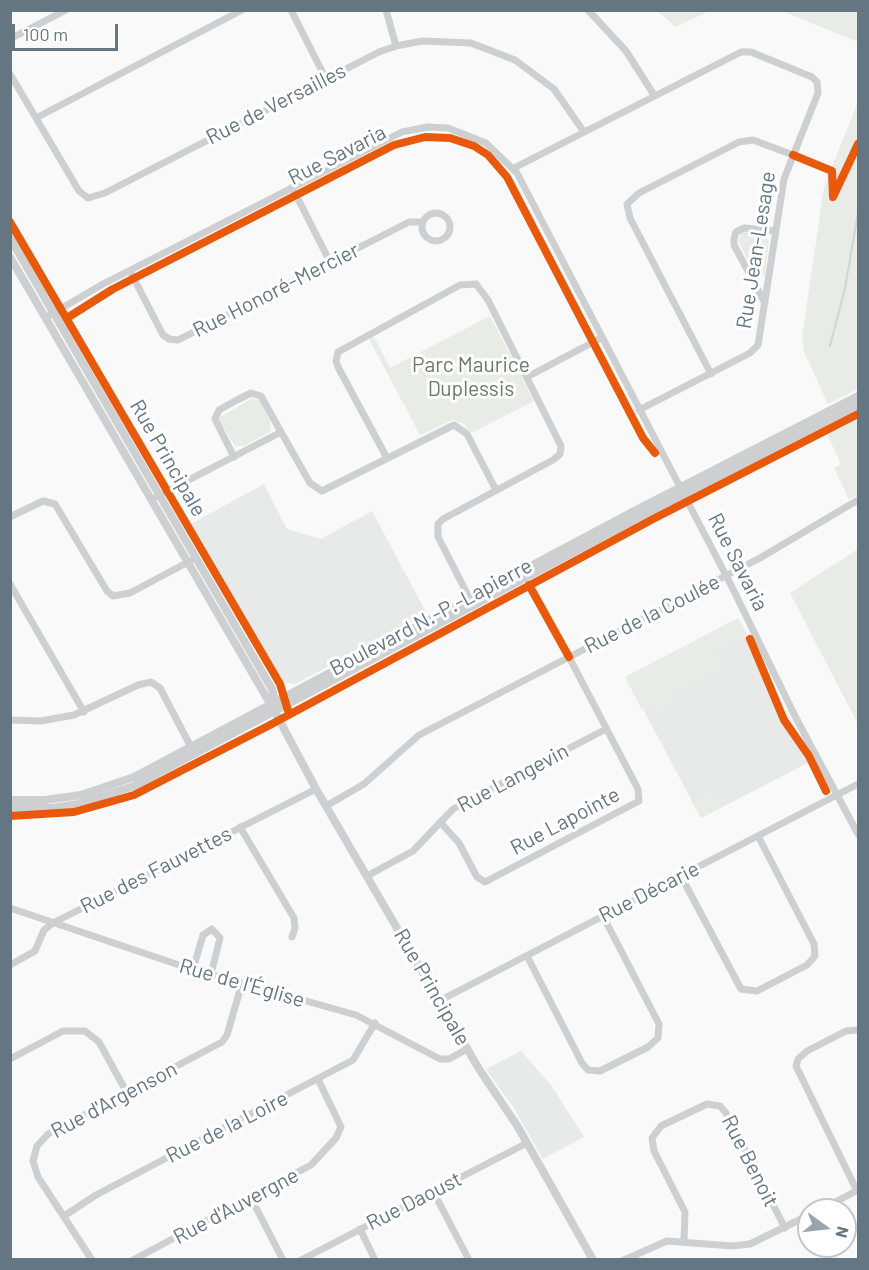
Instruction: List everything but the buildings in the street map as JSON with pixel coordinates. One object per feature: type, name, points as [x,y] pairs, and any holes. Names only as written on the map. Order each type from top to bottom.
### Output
[{"type":"street","points":[[10,39],[66,10]]},
{"type":"street","points":[[36,118],[242,10]]},
{"type":"street","points":[[291,10],[326,79]]},
{"type":"street","points":[[386,10],[396,46]]},
{"type":"street","points":[[588,10],[626,51],[654,95]]},
{"type":"street","name":"Rue de Versailles","points":[[10,74],[80,193],[92,198],[326,79],[396,46],[422,41],[454,41],[502,53],[521,63],[549,85],[567,105],[584,132]]},
{"type":"street","name":"Rue Jean-Lesage","points":[[514,168],[744,51],[810,76],[817,82],[818,93],[784,179],[761,337],[756,348],[711,374],[639,410]]},
{"type":"street","name":"Rue Savaria","points":[[45,317],[392,136],[417,128],[441,128],[464,132],[494,148],[514,168],[726,576],[796,718],[858,834]]},
{"type":"street","points":[[711,374],[630,218],[627,204],[639,193],[742,141],[753,140],[793,155]]},
{"type":"street","points":[[292,187],[330,262]]},
{"type":"street","name":"Rue Honoré-Mercier","points":[[429,213],[439,213],[448,223],[448,234],[441,241],[430,239],[423,229],[423,222],[429,213]]},
{"type":"street","name":"Rue Honoré-Mercier","points":[[130,271],[162,333],[174,341],[409,222],[423,222]]},
{"type":"street","points":[[765,303],[734,245],[734,239],[736,232],[744,228],[775,231]]},
{"type":"street","name":"Rue Principale","points":[[10,238],[54,312],[156,498],[186,563],[274,706],[316,789],[467,1049],[527,1143],[594,1260]]},
{"type":"street","name":"Rue Principale","points":[[10,257],[273,689],[274,706]]},
{"type":"street","points":[[387,458],[336,364],[337,355],[342,348],[460,285],[473,283],[484,293],[558,438],[561,452],[553,460],[443,519],[436,528],[438,537],[471,602]]},
{"type":"street","points":[[527,377],[601,339]]},
{"type":"street","points":[[234,457],[214,419],[219,410],[237,400],[249,394],[260,395],[310,483],[318,490],[330,489],[448,426],[457,425],[467,434],[496,490]]},
{"type":"street","name":"Boulevard N.-P.-Lapierre","points":[[10,800],[53,799],[101,790],[127,781],[193,750],[858,396]]},
{"type":"street","name":"Boulevard N.-P.-Lapierre","points":[[681,491],[858,405]]},
{"type":"street","points":[[156,498],[281,432]]},
{"type":"street","name":"Rue de la Coulée","points":[[326,806],[364,784],[414,738],[726,576],[858,500]]},
{"type":"street","points":[[10,517],[43,501],[56,504],[107,591],[113,596],[130,593],[195,558]]},
{"type":"street","points":[[10,584],[84,712]]},
{"type":"street","name":"Rue Lapointe","points":[[440,822],[462,849],[477,877],[485,882],[639,801],[638,789],[569,657]]},
{"type":"street","points":[[10,720],[41,721],[84,712],[138,685],[151,682],[160,688],[193,750]]},
{"type":"street","name":"Rue Langevin","points":[[367,876],[413,851],[453,809],[606,729]]},
{"type":"street","name":"Boulevard N.-P.-Lapierre","points":[[10,808],[54,807],[107,796],[143,782],[193,750]]},
{"type":"street","name":"Rue Décarie","points":[[439,1001],[858,784]]},
{"type":"street","name":"Rue des Fauvettes","points":[[10,965],[35,951],[44,930],[53,923],[316,789]]},
{"type":"street","points":[[240,827],[294,918],[295,928],[292,937]]},
{"type":"street","points":[[681,876],[741,989],[757,991],[807,965],[815,956],[814,944],[758,836]]},
{"type":"street","name":"Rue de l'Église","points":[[10,908],[193,969],[356,1015],[440,1059],[449,1059],[467,1049]]},
{"type":"street","points":[[527,956],[582,1063],[588,1070],[600,1071],[648,1047],[658,1038],[658,1024],[603,916]]},
{"type":"street","points":[[193,969],[203,934],[212,929],[220,938],[211,974]]},
{"type":"street","name":"Rue d'Argenson","points":[[92,1260],[35,1172],[33,1161],[37,1146],[48,1134],[222,1042],[227,1035],[242,983]]},
{"type":"street","name":"Rue de la Loire","points":[[64,1216],[103,1191],[355,1059],[375,1023]]},
{"type":"street","points":[[842,1198],[858,1190],[796,1066],[798,1059],[807,1051],[846,1031],[858,1030]]},
{"type":"street","points":[[10,1059],[63,1031],[85,1031],[99,1042],[127,1093]]},
{"type":"street","name":"Rue d'Auvergne","points":[[134,1260],[308,1167],[339,1134],[339,1120],[318,1079]]},
{"type":"street","name":"Rue Benoit","points":[[684,1241],[684,1209],[654,1151],[652,1138],[662,1126],[707,1104],[720,1106],[726,1113],[785,1228]]},
{"type":"street","name":"Rue Daoust","points":[[301,1260],[527,1143]]},
{"type":"street","points":[[433,1191],[469,1260]]},
{"type":"street","points":[[251,1198],[284,1260]]},
{"type":"street","points":[[624,1260],[661,1242],[684,1241],[744,1246],[797,1222]]},
{"type":"street","points":[[360,1229],[375,1260]]},
{"type":"shaded area","points":[[264,484],[287,529],[321,539],[372,511],[427,614],[295,684],[281,683],[189,525]]},
{"type":"shaded area","points":[[747,634],[750,647],[781,716],[810,762],[701,818],[643,709],[722,668],[714,651]]},
{"type":"shaded area","points":[[521,1051],[551,1085],[584,1137],[543,1159],[515,1110],[486,1069]]},
{"type":"green space","points":[[657,11],[709,11],[676,27]]},
{"type":"green space","points":[[782,11],[858,11],[858,42]]},
{"type":"green space","points":[[858,102],[858,389],[828,404],[804,352],[802,338],[824,187]]},
{"type":"green space","points":[[745,232],[764,235],[769,240],[765,273],[762,278],[756,276],[739,243],[740,235]]},
{"type":"green space","name":"Parc Maurice Duplessis","points":[[490,316],[534,401],[471,433],[464,424],[453,420],[420,435],[369,339],[374,337],[390,368]]},
{"type":"green space","points":[[253,398],[260,401],[270,421],[271,431],[244,446],[235,446],[220,422],[220,417]]},
{"type":"green space","points":[[858,415],[858,495],[849,499],[834,468],[841,464],[826,432]]},
{"type":"green space","points":[[858,549],[858,724],[790,593]]},
{"type":"green space","points":[[738,618],[747,634],[714,651],[723,668],[672,694],[677,704],[659,713],[654,704],[642,710],[625,677]]},
{"type":"green space","points":[[713,789],[721,807],[701,818],[691,801]]},
{"type":"waterway","points":[[830,346],[845,288],[858,213]]},
{"type":"cycle path","points":[[67,318],[113,289],[394,145],[425,137],[450,138],[474,146],[488,155],[507,177],[643,438],[655,453]]},
{"type":"cycle path","points":[[793,155],[832,171],[833,197],[858,144]]},
{"type":"cycle path","points":[[10,222],[280,684],[289,714]]},
{"type":"cycle path","points":[[10,816],[74,812],[134,795],[270,725],[653,519],[858,414]]},
{"type":"cycle path","points":[[529,585],[569,657]]},
{"type":"cycle path","points":[[750,639],[784,720],[809,756],[826,791]]}]
